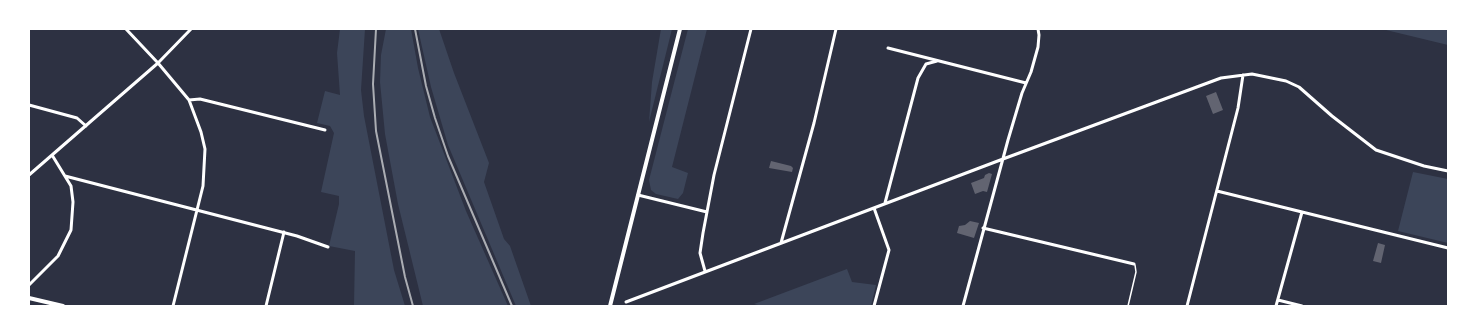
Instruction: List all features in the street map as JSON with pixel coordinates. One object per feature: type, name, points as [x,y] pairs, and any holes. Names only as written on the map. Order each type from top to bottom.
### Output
[{"type":"main road","points":[[610,306],[680,29]]},
{"type":"main road","points":[[29,298],[63,306]]},
{"type":"street","points":[[126,29],[158,63],[188,100],[201,132],[205,149],[203,186],[173,306]]},
{"type":"street","points":[[29,175],[158,63],[191,29]]},
{"type":"street","points":[[705,272],[700,253],[714,175],[751,29]]},
{"type":"street","points":[[781,243],[814,123],[836,29]]},
{"type":"street","points":[[963,306],[983,228],[1038,47],[1038,29]]},
{"type":"street","points":[[888,48],[1026,83]]},
{"type":"street","points":[[885,203],[918,78],[926,64],[937,61]]},
{"type":"street","points":[[1187,306],[1238,108],[1243,75]]},
{"type":"street","points":[[626,302],[885,203],[1221,78],[1243,75],[1260,75],[1286,81],[1299,87],[1332,116],[1376,150],[1424,166],[1448,171]]},
{"type":"street","points":[[188,100],[200,99],[325,130]]},
{"type":"street","points":[[29,105],[76,118],[86,126]]},
{"type":"street","points":[[29,285],[58,256],[71,230],[73,202],[71,186],[52,155]]},
{"type":"street","points":[[65,176],[284,232],[328,247]]},
{"type":"street","points":[[1217,191],[1448,248]]},
{"type":"street","points":[[638,194],[707,212]]},
{"type":"street","points":[[874,208],[889,250],[874,306]]},
{"type":"street","points":[[1276,306],[1302,212]]},
{"type":"street","points":[[983,228],[1134,264]]},
{"type":"street","points":[[266,306],[284,232]]},
{"type":"street","points":[[1278,300],[1302,306]]},
{"type":"lane","points":[[1128,306],[1136,272],[1134,264]]},
{"type":"shaded area","points":[[340,29],[365,29],[361,90],[364,116],[394,270],[405,306],[354,306],[355,251],[329,246],[339,204],[339,196],[321,192],[334,133],[330,126],[317,123],[325,91],[340,95],[337,53]]},
{"type":"shaded area","points":[[386,29],[411,29],[418,68],[430,117],[466,211],[508,306],[423,306],[398,204],[385,134],[380,82],[381,55]]},
{"type":"shaded area","points":[[418,29],[439,29],[454,73],[489,163],[484,182],[504,239],[510,246],[531,306],[516,306],[448,145],[431,87]]},
{"type":"shaded area","points":[[661,29],[672,29],[649,122],[652,82]]},
{"type":"shaded area","points":[[688,29],[707,29],[672,167],[688,173],[683,193],[678,199],[656,194],[651,190],[649,180]]},
{"type":"shaded area","points":[[1383,29],[1448,29],[1448,45],[1386,30]]},
{"type":"shaded area","points":[[1413,172],[1448,179],[1448,243],[1398,231]]},
{"type":"shaded area","points":[[847,269],[852,282],[876,285],[871,306],[762,306],[754,304]]},
{"type":"building","points":[[1216,92],[1223,110],[1213,114],[1206,96]]},
{"type":"building","points":[[771,161],[791,166],[793,168],[792,172],[769,168]]},
{"type":"building","points":[[989,173],[992,174],[987,192],[983,191],[975,194],[971,183],[984,178],[985,175]]},
{"type":"building","points":[[970,221],[979,223],[974,238],[957,233],[959,226],[965,225]]},
{"type":"building","points":[[1378,243],[1385,245],[1381,263],[1373,261]]},
{"type":"railway","points":[[376,29],[373,84],[376,131],[405,277],[413,306]]},
{"type":"railway","points":[[415,29],[426,86],[448,156],[512,306]]}]
